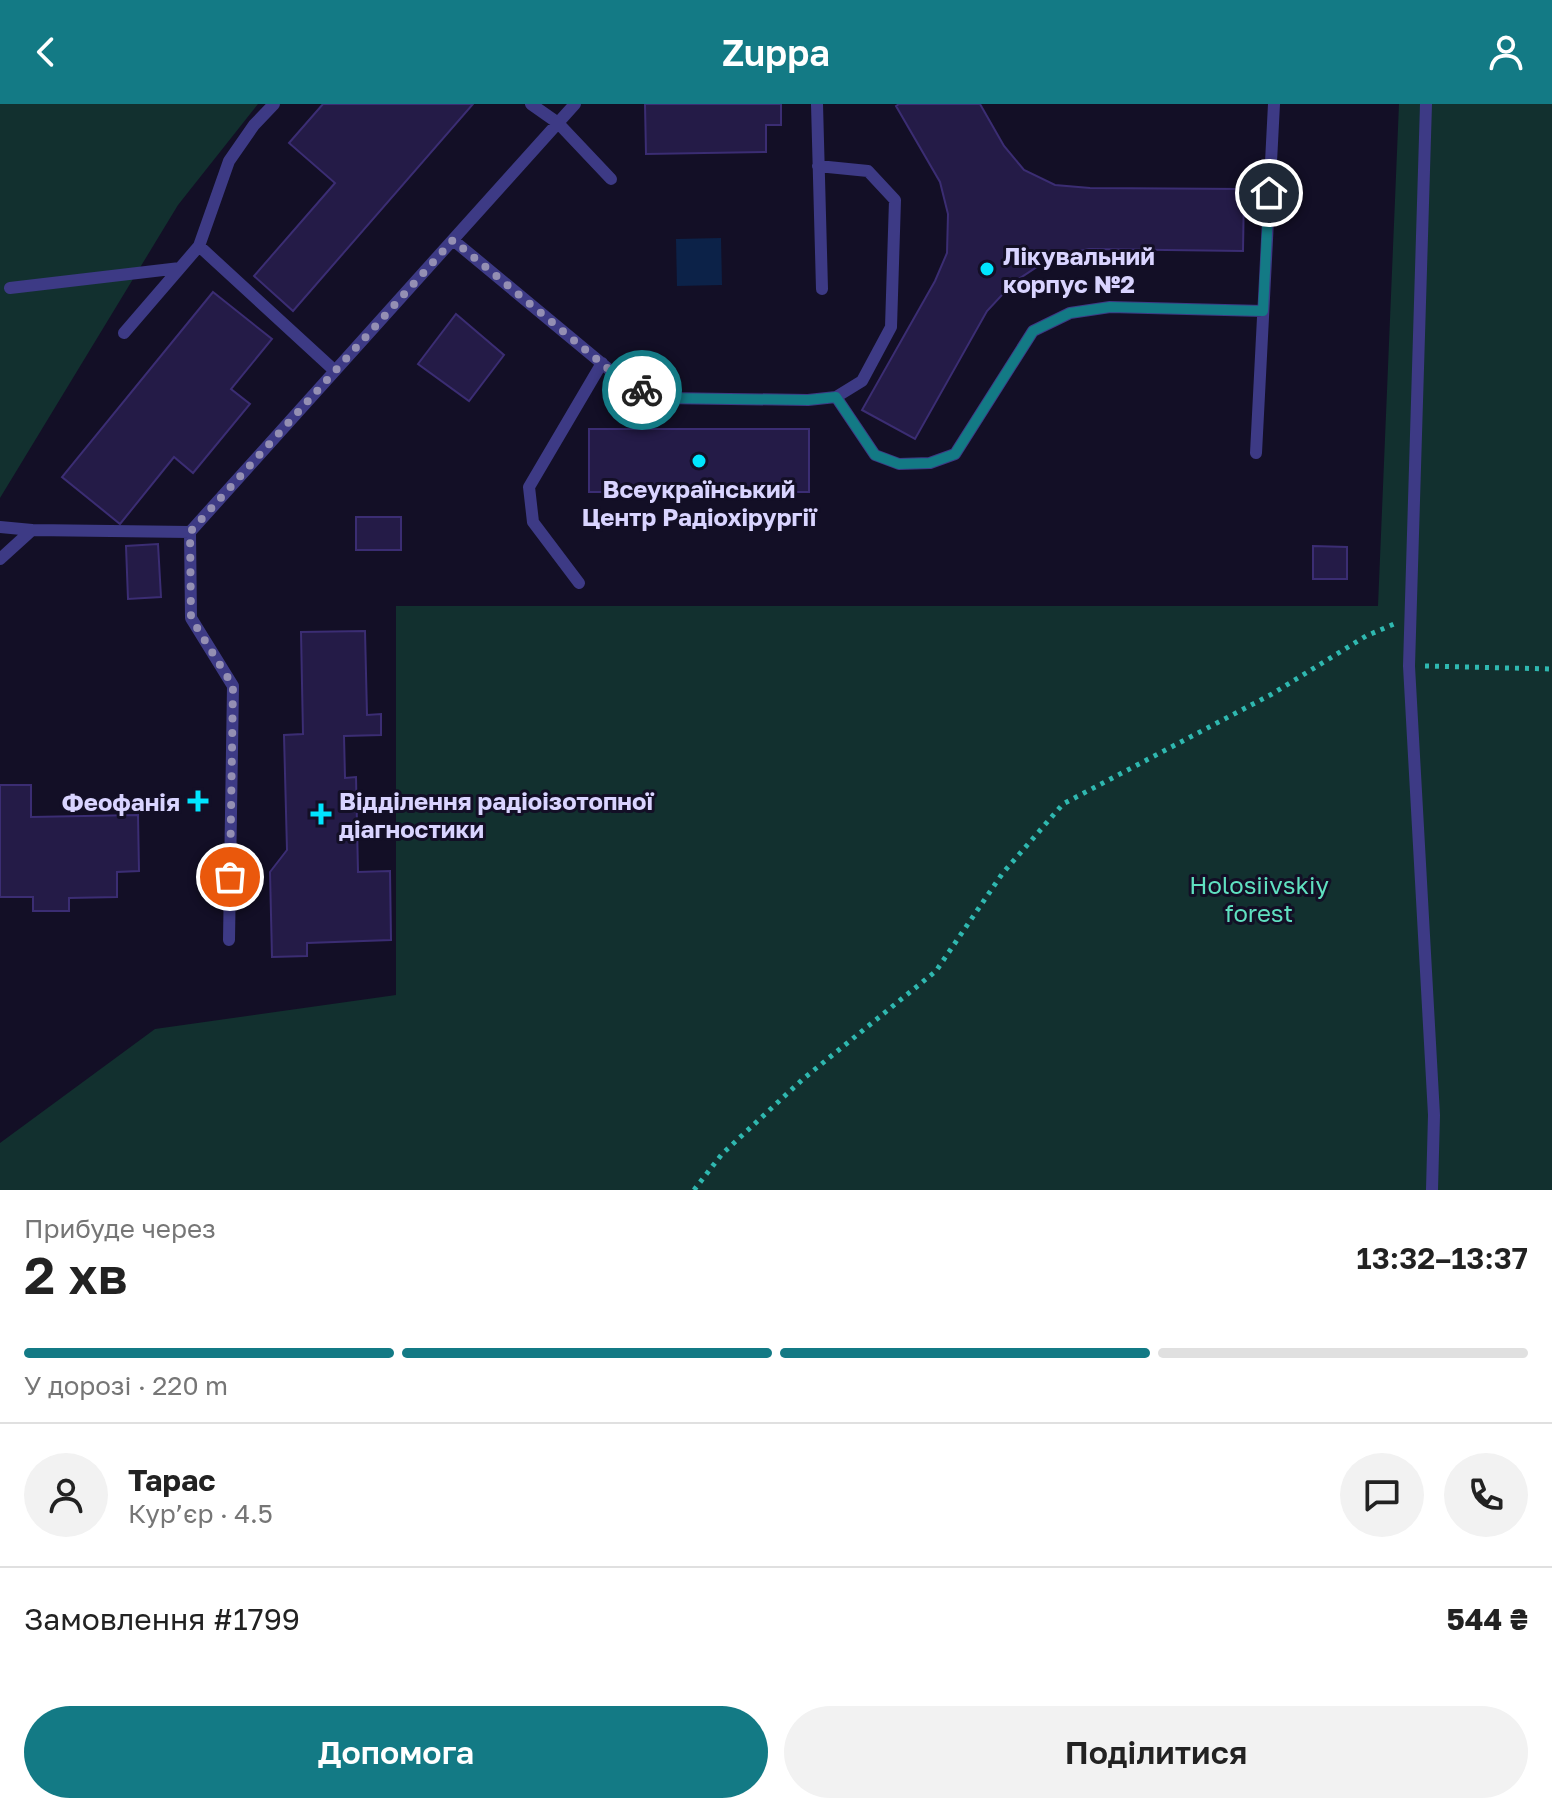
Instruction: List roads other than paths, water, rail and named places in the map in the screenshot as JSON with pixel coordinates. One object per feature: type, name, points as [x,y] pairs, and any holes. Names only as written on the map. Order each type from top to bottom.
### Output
[{"type":"lane","points":[[124,333],[199,246],[229,161],[254,125],[274,104]]},
{"type":"lane","points":[[531,104],[558,123],[611,179]]},
{"type":"lane","points":[[229,940],[233,686],[191,618],[190,532],[575,104]]},
{"type":"lane","points":[[817,104],[822,289]]},
{"type":"lane","points":[[1256,453],[1274,104]]},
{"type":"lane","points":[[1426,104],[1409,666],[1434,1115],[1432,1190]]},
{"type":"lane","points":[[453,240],[629,386],[662,398],[808,400],[836,397],[862,381],[891,327],[895,200],[868,171],[818,166]]},
{"type":"lane","points":[[199,246],[335,371]]},
{"type":"lane","points":[[10,288],[180,268]]},
{"type":"lane","points":[[836,397],[875,455],[899,464],[930,463],[955,454],[1033,331],[1070,313],[1110,307],[1263,311]]},
{"type":"lane","points":[[579,583],[533,522],[529,487],[602,363]]},
{"type":"lane","points":[[0,527],[190,532]]},
{"type":"lane","points":[[0,559],[32,530]]},
{"type":"water","points":[[721,238],[722,285],[677,286],[676,239]]},
{"type":"place","name":"Лікувальний корпус №2","points":[[987,269]]},
{"type":"place","name":"Всеукраїнський Центр Радіохірургії","points":[[699,461]]},
{"type":"place","name":"Феофанія","points":[[198,801]]},
{"type":"place","name":"Відділення радіоізотопної діагностики","points":[[321,814]]},
{"type":"park label","name":"Holosiivskiy forest","points":[[1259,898]]}]
